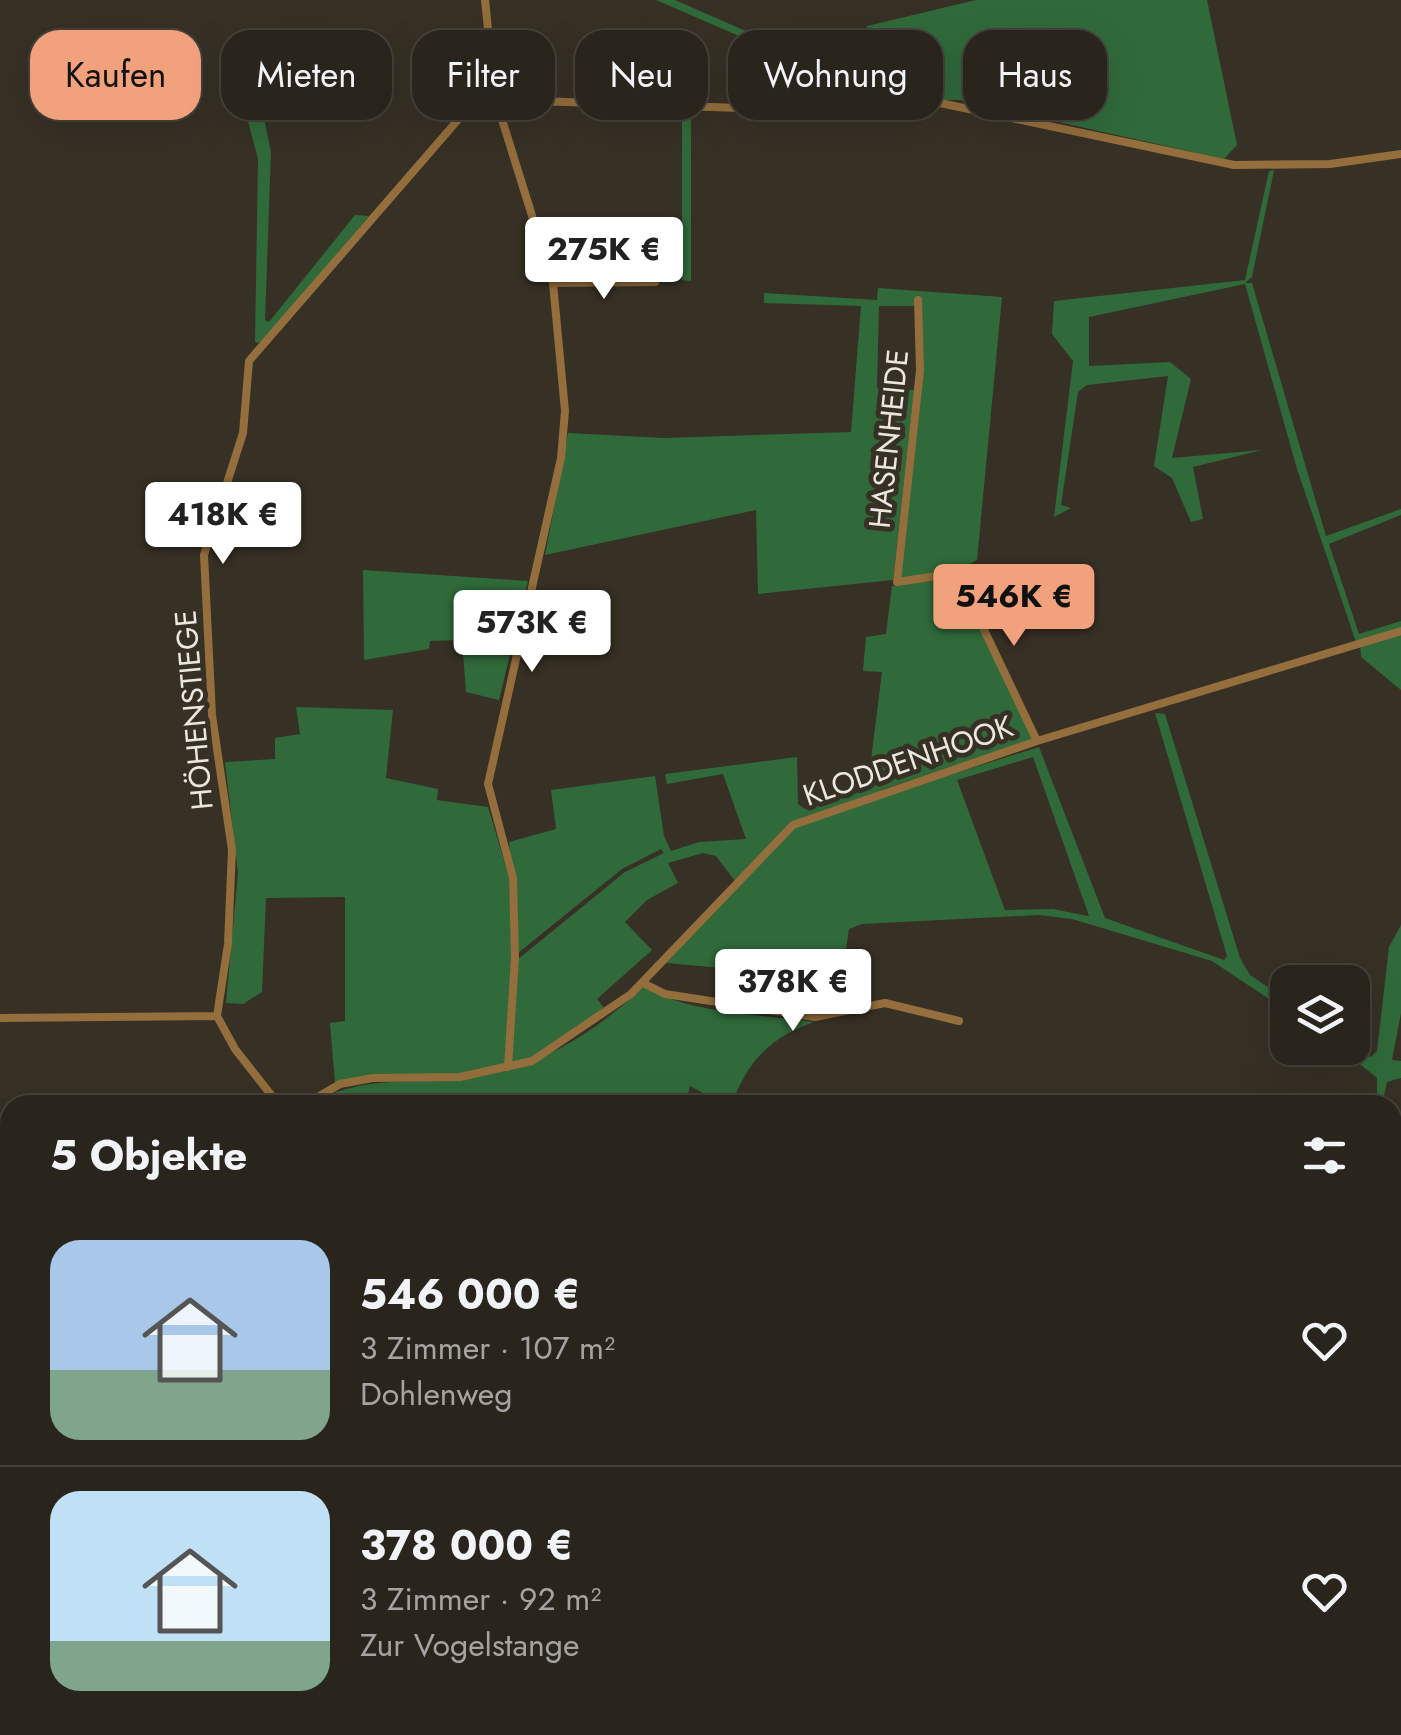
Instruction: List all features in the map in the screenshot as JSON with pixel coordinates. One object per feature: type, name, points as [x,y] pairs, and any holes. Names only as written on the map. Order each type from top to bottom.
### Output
[{"type":"street","points":[[485,0],[488,30]]},
{"type":"street","points":[[555,100],[739,108],[940,103],[1234,165],[1330,164],[1401,154]]},
{"type":"street","name":"HÖHENSTIEGE","points":[[216,1016],[228,944],[232,864],[212,715],[204,555],[243,433],[249,361],[458,120]]},
{"type":"street","points":[[502,120],[553,284],[565,412],[561,458],[488,784],[513,878],[515,958],[508,1068]]},
{"type":"street","points":[[553,284],[655,282]]},
{"type":"street","name":"HASENHEIDE","points":[[918,300],[920,370],[896,582],[958,573],[1037,740]]},
{"type":"street","name":"KLODDENHOOK","points":[[321,1095],[340,1084],[373,1078],[460,1076],[532,1062],[643,983],[793,825],[1037,740],[1401,631]]},
{"type":"street","points":[[643,983],[665,994],[815,1018],[885,1004],[958,1020]]},
{"type":"street","points":[[0,1018],[216,1016],[235,1049],[271,1095]]},
{"type":"green space","points":[[656,0],[675,0],[743,30],[728,31]]},
{"type":"green space","points":[[976,0],[1207,0],[1237,145],[1224,159],[1049,120],[1107,120],[1107,30],[963,30],[963,101],[943,100],[943,30],[867,30],[867,26]]},
{"type":"green space","points":[[248,120],[264,120],[271,152],[265,320],[269,322],[355,215],[369,216],[261,343],[255,342],[258,159]]},
{"type":"green space","points":[[682,120],[691,120],[691,281],[682,280]]},
{"type":"green space","points":[[1274,170],[1252,277],[1245,283],[1252,283],[1326,536],[1401,509],[1401,515],[1329,544],[1359,634],[1401,621],[1401,690],[1361,657],[1360,641],[1356,642],[1297,469],[1245,284],[1089,317],[1089,366],[1170,362],[1191,379],[1172,458],[1262,450],[1193,467],[1203,519],[1191,522],[1172,478],[1154,466],[1168,376],[1087,385],[1078,392],[1061,505],[1071,508],[1054,517],[1073,361],[1052,334],[1054,301],[1245,280],[1269,171]]},
{"type":"green space","points":[[878,288],[1002,297],[977,560],[957,571],[900,578],[923,351],[921,306],[879,306],[877,388],[914,390],[893,580],[758,594],[756,510],[545,555],[568,433],[664,438],[851,432],[861,306],[764,303],[764,293],[877,300]]},
{"type":"green space","points":[[363,570],[528,581],[499,700],[466,692],[462,640],[430,641],[429,649],[364,660]]},
{"type":"green space","points":[[957,577],[1033,739],[881,790],[879,797],[1039,747],[1105,918],[1224,960],[1227,956],[1155,713],[1165,714],[1240,958],[1250,975],[1270,989],[1270,1000],[1212,961],[1072,919],[1039,915],[862,924],[849,929],[837,1012],[814,1014],[741,1002],[744,970],[666,963],[738,885],[716,856],[703,853],[668,863],[678,883],[647,900],[625,922],[652,950],[597,999],[605,1009],[531,1059],[458,1074],[335,1083],[330,1023],[345,1021],[345,897],[266,898],[262,992],[243,1004],[226,1003],[238,873],[225,762],[275,759],[275,738],[300,734],[296,707],[393,710],[386,778],[438,789],[437,800],[488,807],[509,877],[512,959],[517,960],[625,872],[664,853],[661,849],[622,869],[518,953],[509,842],[556,829],[551,790],[655,776],[664,836],[671,851],[699,842],[746,839],[723,774],[667,784],[665,774],[797,757],[798,804],[805,809],[863,791],[868,784],[882,672],[863,671],[866,637],[886,634],[892,586]],"holes":[[[1033,757],[1089,916],[1053,909],[1005,910],[957,780]]]},
{"type":"green space","points":[[1401,925],[1401,1013],[1392,1060],[1401,1061],[1401,1078],[1387,1082],[1384,1095],[1377,1095],[1377,1078],[1361,1065],[1370,1065],[1370,1056],[1377,1051],[1389,947]]},
{"type":"green space","points":[[644,987],[704,1008],[814,1022],[776,1041],[756,1059],[736,1095],[706,1095],[690,1086],[688,1095],[329,1095],[365,1085],[459,1079],[512,1069],[559,1049],[603,1021]]}]
